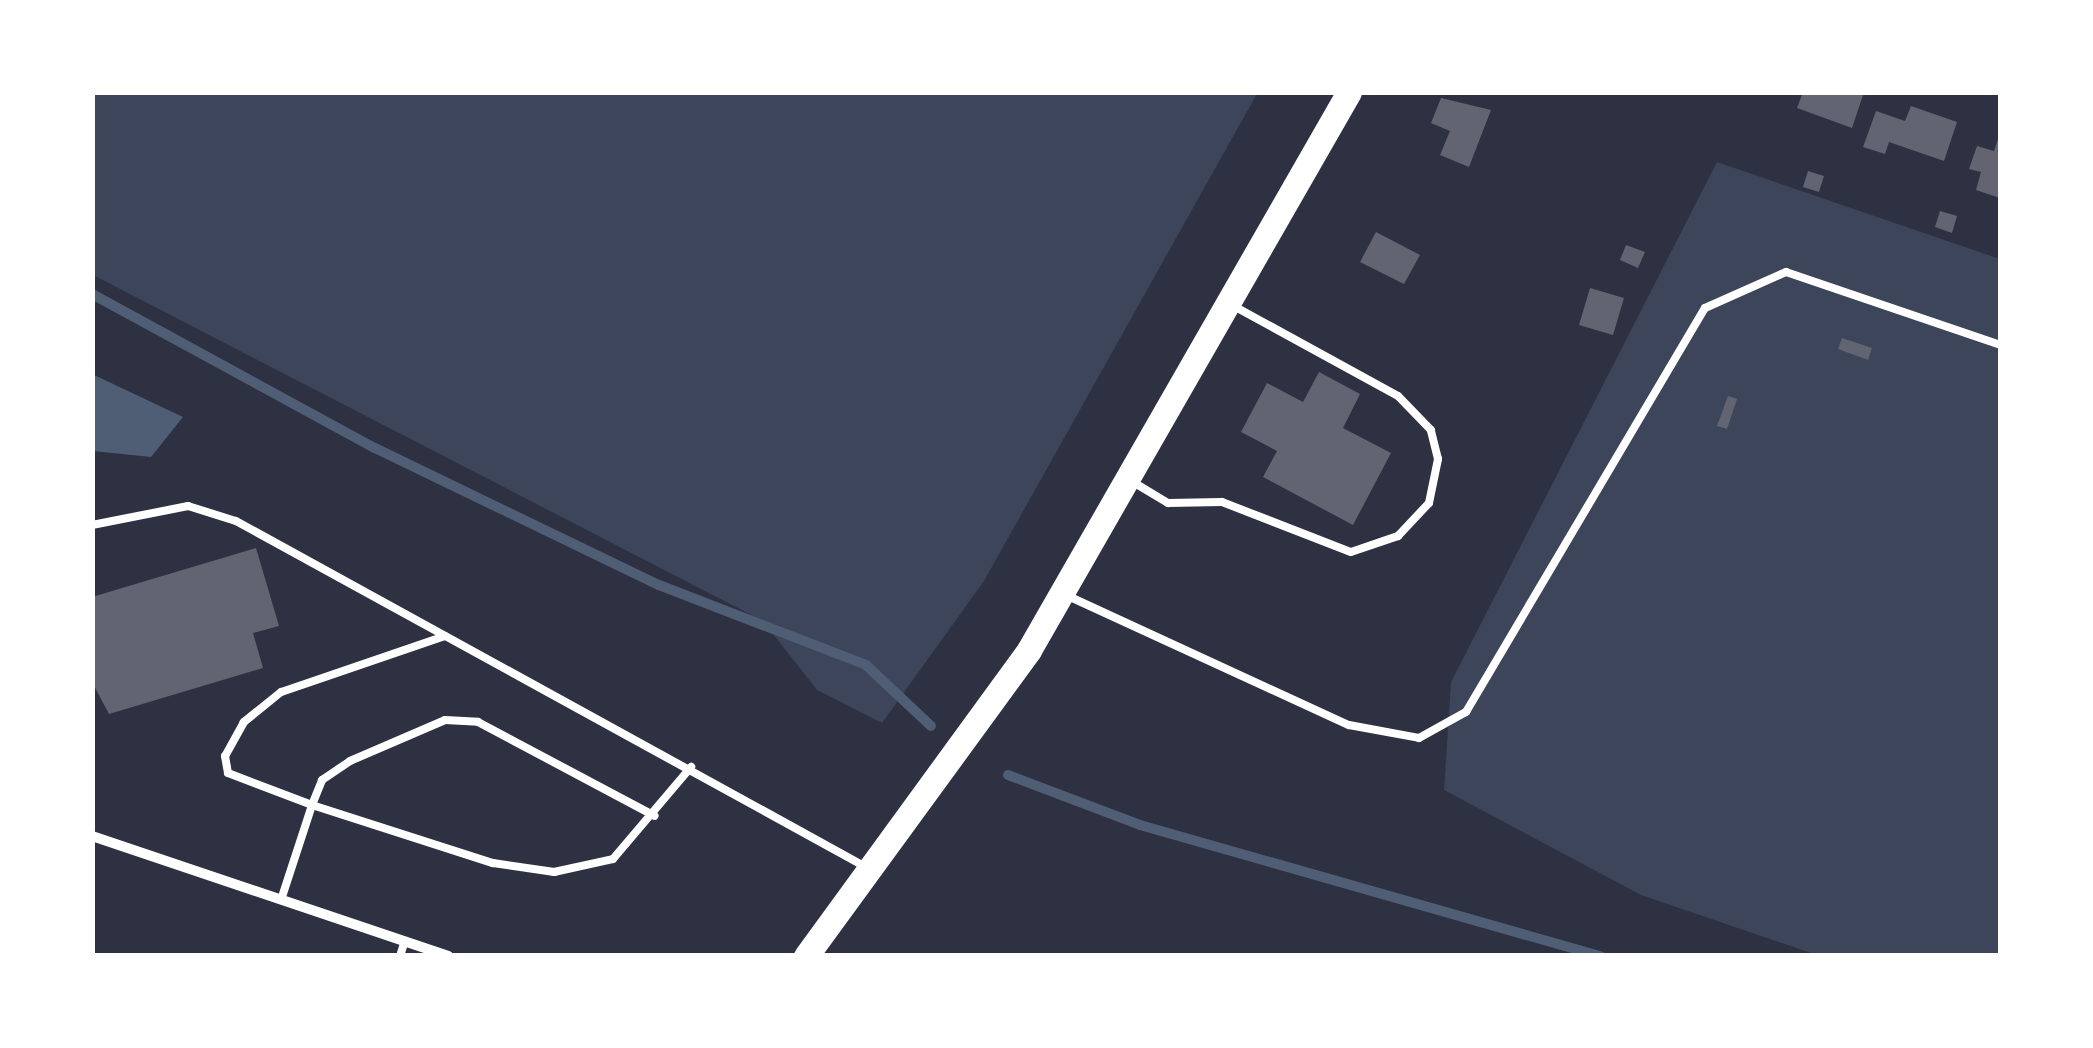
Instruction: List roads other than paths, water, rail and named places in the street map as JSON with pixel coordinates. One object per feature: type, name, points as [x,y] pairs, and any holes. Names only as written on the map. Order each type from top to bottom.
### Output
[{"type":"main road","points":[[806,956],[874,872],[1064,594],[1349,92]]},
{"type":"street","points":[[92,836],[448,956]]},
{"type":"lane","points":[[1064,594],[1349,725],[1419,738],[1466,712],[1705,308],[1786,272],[2000,345]]},
{"type":"lane","points":[[1129,480],[1168,502],[1222,502],[1351,552],[1398,536],[1429,503],[1438,458],[1432,430],[1333,357],[1228,303]]},
{"type":"lane","points":[[92,525],[188,506],[236,521],[690,767],[874,872]]},
{"type":"lane","points":[[447,636],[281,692],[244,722],[225,756],[228,774],[493,863],[554,872],[614,859],[655,816],[690,767]]},
{"type":"lane","points":[[281,900],[322,780],[350,760],[445,720],[478,722],[655,816]]},
{"type":"lane","points":[[400,956],[405,941]]},
{"type":"waterway","points":[[92,294],[375,448],[659,585],[866,665],[931,726]]},
{"type":"waterway","points":[[1008,775],[1140,825],[1601,956]]}]
